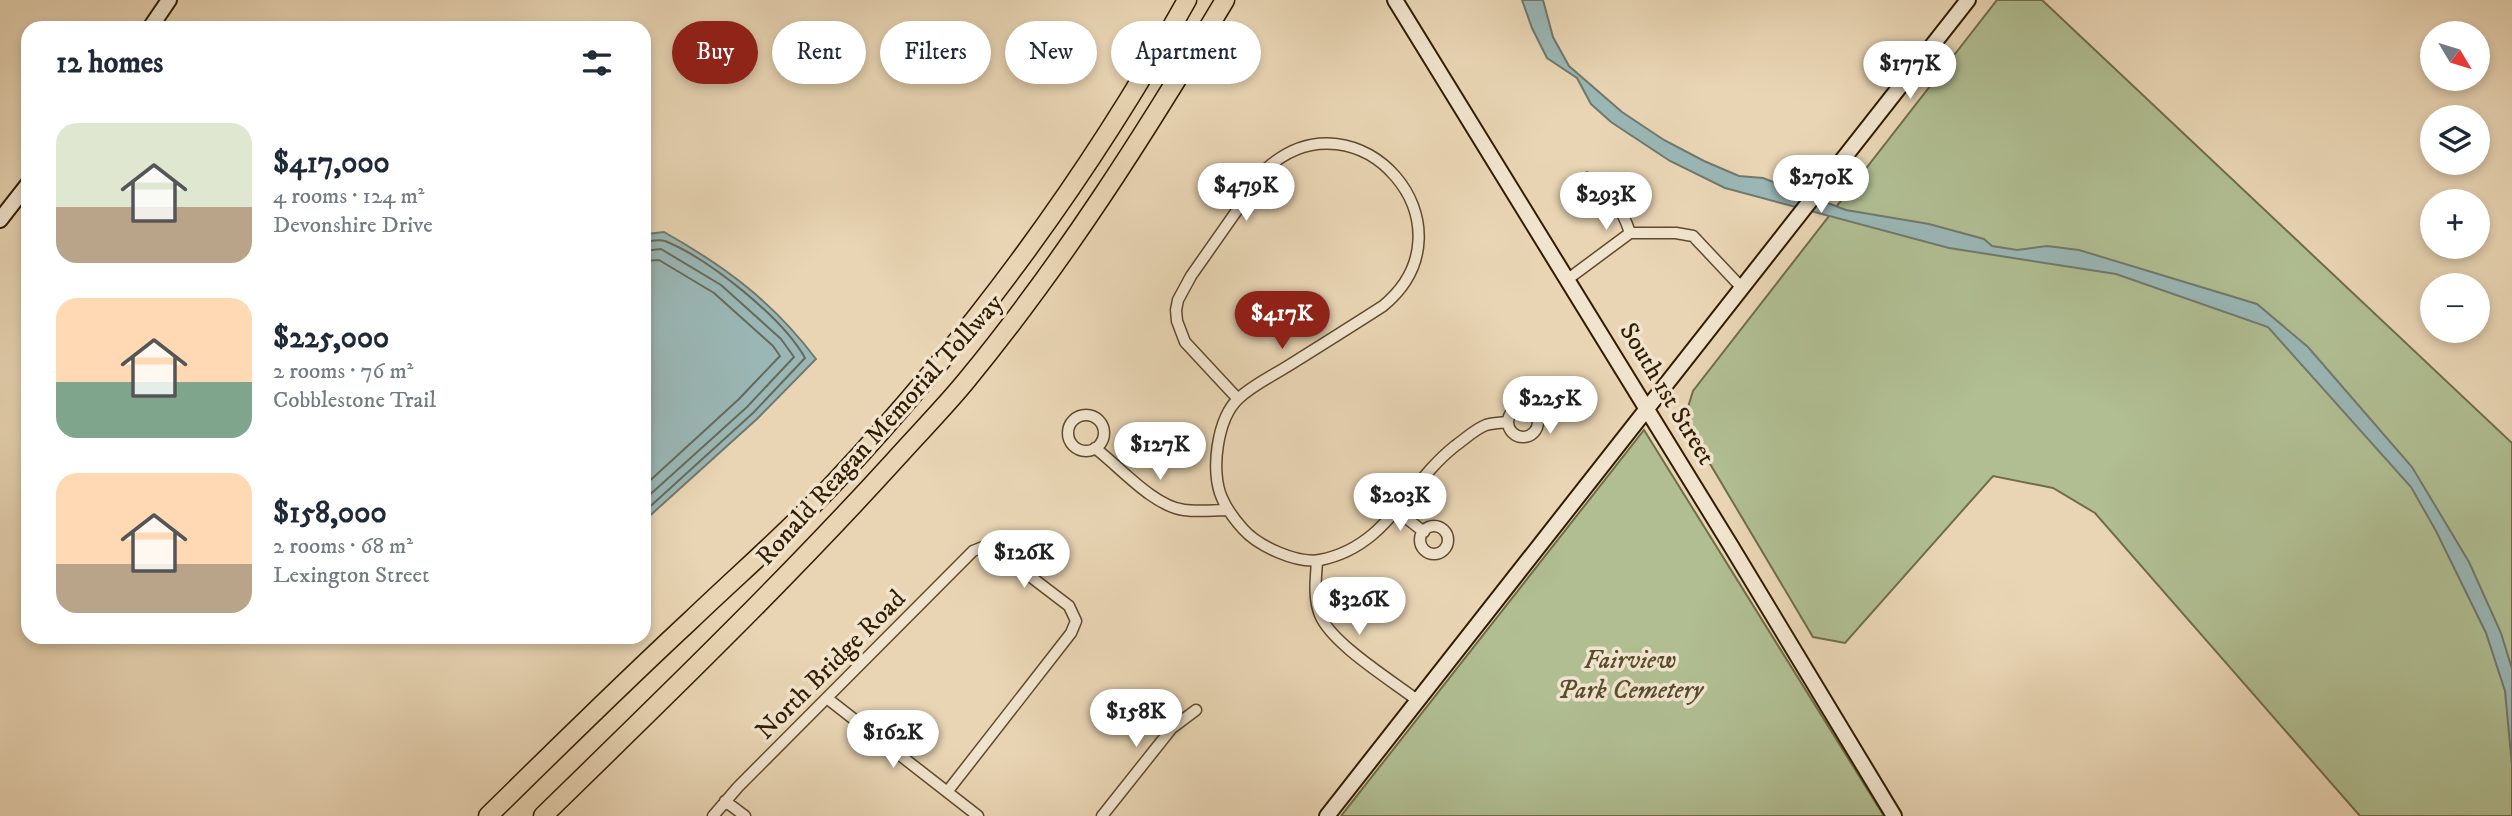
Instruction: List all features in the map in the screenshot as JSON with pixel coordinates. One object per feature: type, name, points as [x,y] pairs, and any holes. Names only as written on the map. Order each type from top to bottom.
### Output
[{"type":"highway","name":"Ronald Reagan Memorial Tollway","points":[[488,816],[834,483],[889,422],[942,359],[1030,245],[1139,83],[1187,0]]},
{"type":"highway","name":"Ronald Reagan Memorial Tollway","points":[[543,816],[764,600],[964,383],[1061,258],[1125,163],[1226,0]]},
{"type":"street","points":[[155,21],[169,0]]},
{"type":"street","name":"South 1st Street","points":[[1395,0],[1894,816]]},
{"type":"street","points":[[1327,816],[1968,0]]},
{"type":"street","points":[[1238,399],[1185,342],[1177,321],[1178,300],[1266,169],[1281,157],[1304,146],[1323,144],[1351,147],[1370,155],[1404,186],[1418,221],[1419,247],[1413,269],[1402,289],[1383,306],[1238,399],[1224,425],[1217,453],[1219,489],[1228,510],[1247,534],[1281,554],[1317,561],[1349,551],[1375,535],[1430,469],[1471,433],[1486,425],[1507,422]]},
{"type":"street","points":[[1587,178],[1616,201],[1624,214],[1630,233]]},
{"type":"street","points":[[0,220],[21,193]]},
{"type":"street","points":[[1567,279],[1630,233],[1676,233],[1693,236],[1742,288]]},
{"type":"street","points":[[1095,448],[1138,484],[1169,505],[1187,511],[1228,510]]},
{"type":"street","points":[[1396,510],[1424,532]]},
{"type":"street","name":"North Bridge Road","points":[[713,816],[973,551],[980,547],[993,549],[1069,606],[1076,621],[1071,634],[947,792]]},
{"type":"street","points":[[1317,561],[1317,604],[1326,625],[1346,646],[1417,700]]},
{"type":"street","points":[[828,699],[978,816]]},
{"type":"street","points":[[1102,816],[1172,728],[1196,710]]},
{"type":"street","points":[[726,801],[746,816]]},
{"type":"green space","points":[[1997,0],[2042,0],[2512,443],[2512,816],[2360,816],[2095,513],[2053,488],[1993,476],[1845,643],[1813,637],[1684,420],[1693,391]]},
{"type":"green space","name":"Fairview Park Cemetery","points":[[1644,430],[1884,816],[1341,816]]},
{"type":"water","points":[[1522,0],[1543,0],[1553,37],[1569,66],[1622,112],[1664,140],[1739,176],[1763,178],[1846,210],[1929,224],[1984,239],[1992,246],[2017,250],[2047,246],[2079,250],[2257,304],[2308,347],[2412,467],[2469,562],[2501,633],[2512,669],[2512,766],[2505,691],[2486,633],[2436,531],[2411,487],[2268,327],[2116,274],[1949,248],[1725,188],[1670,161],[1611,122],[1591,104],[1577,78],[1547,58]]},
{"type":"water","points":[[664,232],[747,287],[783,320],[816,359],[758,418],[651,515],[651,234]]}]
